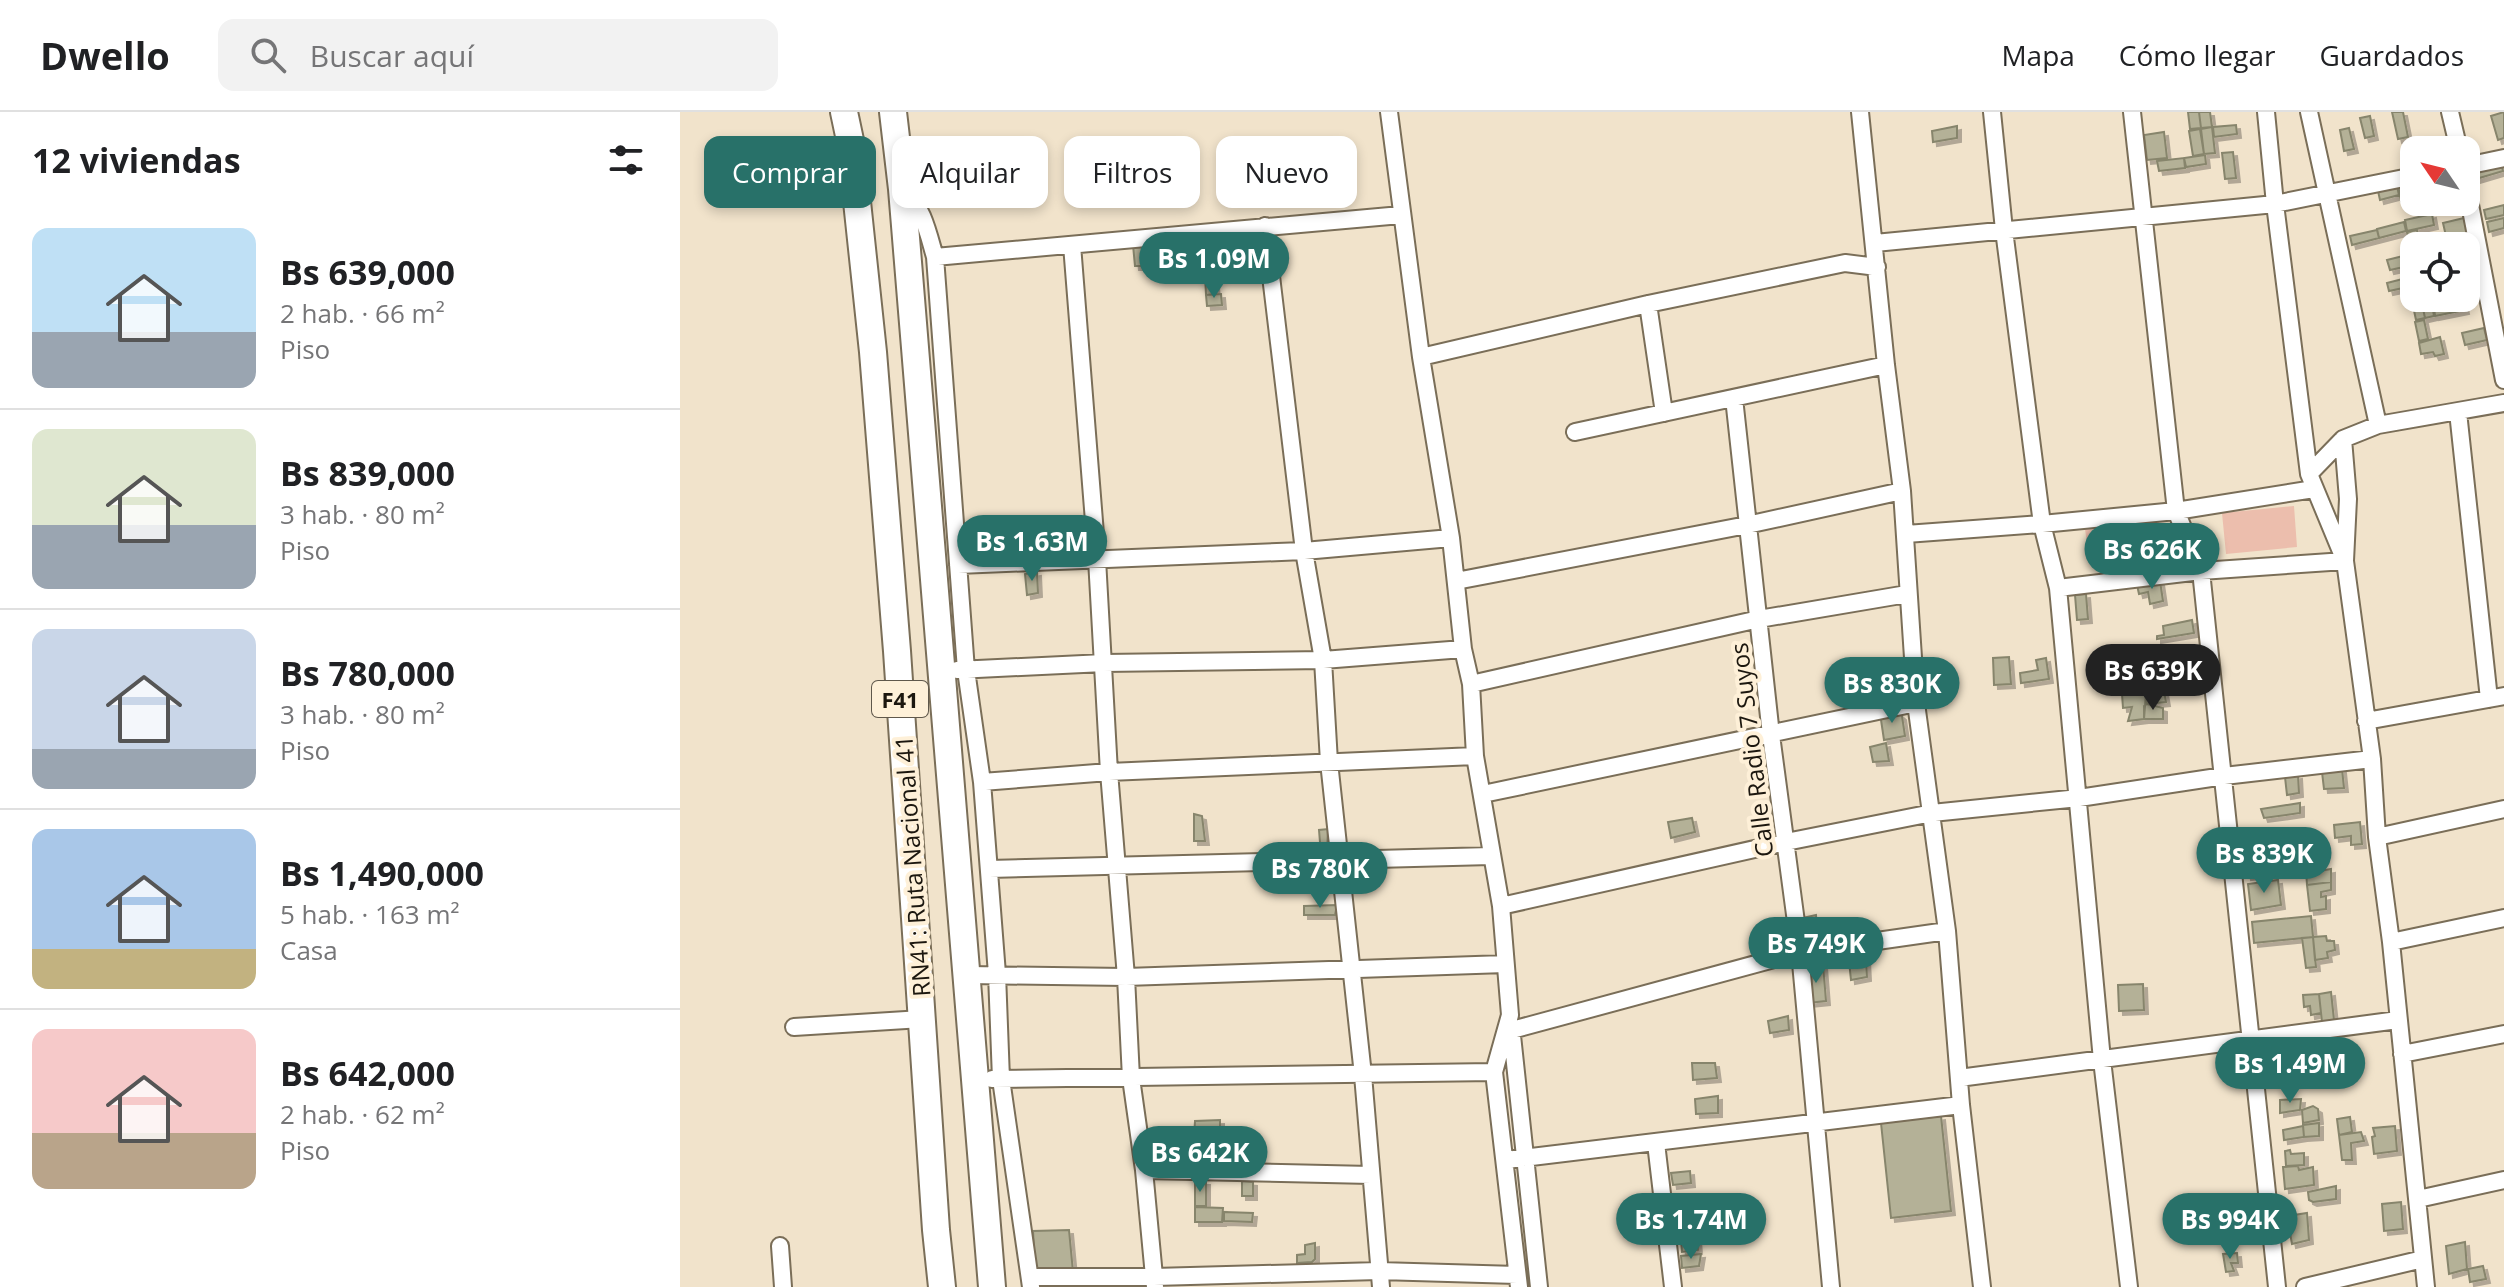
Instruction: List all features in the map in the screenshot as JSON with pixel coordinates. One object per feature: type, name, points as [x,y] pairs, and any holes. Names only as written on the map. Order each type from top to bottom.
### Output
[{"type":"main road","name":"RN41: Ruta Nacional 41","points":[[844,112],[851,145],[875,368],[942,1287]]},
{"type":"main road","name":"RN41: Ruta Nacional 41","points":[[893,112],[896,136]]},
{"type":"main road","name":"RN41: Ruta Nacional 41","points":[[904,208],[954,671],[955,846],[968,975],[989,1079],[992,1287]]},
{"type":"street","points":[[1389,112],[1421,357],[1451,538],[1463,649],[1471,684],[1475,756],[1501,906],[1539,1287]]},
{"type":"street","points":[[1860,112],[1902,491],[1916,703],[1947,931],[1961,1105],[1982,1287]]},
{"type":"street","points":[[1992,112],[2042,524],[2058,588],[2102,1060],[2129,1287]]},
{"type":"street","points":[[2132,112],[2176,511],[2201,571],[2277,1287]]},
{"type":"street","points":[[2266,112],[2275,204],[2312,481],[2345,561]]},
{"type":"street","points":[[2309,112],[2378,425]]},
{"type":"street","points":[[2450,112],[2456,136]]},
{"type":"street","points":[[2480,163],[2504,158]]},
{"type":"street","points":[[1875,243],[2275,204],[2400,179]]},
{"type":"street","points":[[918,208],[927,226],[935,257],[958,565],[954,671],[982,782],[997,974],[989,1079],[1031,1282],[1518,1281],[1494,1072],[1511,1023]]},
{"type":"street","points":[[935,257],[1401,215]]},
{"type":"street","points":[[2472,216],[2504,380]]},
{"type":"street","points":[[1265,226],[1304,551],[1323,660],[1329,762],[1363,1075],[1380,1279]]},
{"type":"street","points":[[1072,245],[1097,559],[1131,1078],[1155,1282]]},
{"type":"street","points":[[1421,357],[1648,304],[1845,263],[1877,267]]},
{"type":"street","points":[[1648,304],[1664,413]]},
{"type":"street","points":[[1575,432],[1886,365]]},
{"type":"street","name":"Calle Radio 7 Suyos","points":[[1734,398],[1771,735],[1800,952],[1831,1287]]},
{"type":"street","points":[[1906,534],[2176,511],[2312,481],[2343,439],[2378,425],[2504,403]]},
{"type":"street","points":[[2366,721],[2497,698],[2458,412]]},
{"type":"street","points":[[2343,439],[2348,499],[2345,561],[2372,759],[2377,837],[2391,942],[2426,1287]]},
{"type":"street","points":[[1456,581],[1747,525],[1902,491]]},
{"type":"street","points":[[958,565],[1304,551],[1451,538]]},
{"type":"street","points":[[2058,588],[2201,571],[2345,561]]},
{"type":"street","points":[[1471,684],[1759,619],[1907,594]]},
{"type":"street","points":[[954,671],[1104,663],[1323,660],[1463,649]]},
{"type":"street","points":[[1483,794],[1916,703]]},
{"type":"street","points":[[982,782],[1109,772],[1475,756]]},
{"type":"street","points":[[1501,906],[1786,842],[1932,813],[2079,798],[2224,776],[2372,759]]},
{"type":"street","points":[[2377,837],[2504,809]]},
{"type":"street","points":[[989,869],[1491,856]]},
{"type":"street","points":[[2391,942],[2504,918]]},
{"type":"street","points":[[1511,1023],[1800,952],[1947,931]]},
{"type":"street","points":[[968,975],[1126,977],[1505,964]]},
{"type":"street","points":[[794,1027],[922,1019]]},
{"type":"street","points":[[1959,1078],[2398,1020]]},
{"type":"street","points":[[2402,1054],[2504,1034]]},
{"type":"street","points":[[989,1079],[1494,1072]]},
{"type":"street","points":[[1506,1160],[1961,1105]]},
{"type":"street","points":[[1656,1143],[1673,1287]]},
{"type":"street","points":[[1144,1170],[1371,1175]]},
{"type":"street","points":[[2418,1199],[2504,1180]]},
{"type":"street","points":[[780,1246],[783,1287]]},
{"type":"street","points":[[2305,1287],[2423,1259]]},
{"type":"shaded area","points":[[2294,506],[2297,547],[2226,554],[2222,513]]},
{"type":"shaded area","points":[[2159,522],[2163,550],[2089,558],[2085,529]]},
{"type":"building","points":[[2188,112],[2199,112],[2201,128],[2190,129]]},
{"type":"building","points":[[2199,112],[2210,112],[2212,127],[2201,128]]},
{"type":"building","points":[[2392,112],[2403,112],[2408,136],[2398,139]]},
{"type":"building","points":[[2504,112],[2504,138],[2498,140],[2491,116]]},
{"type":"building","points":[[2370,116],[2374,136],[2365,138],[2360,118]]},
{"type":"building","points":[[2236,125],[2237,134],[2214,137],[2213,127]]},
{"type":"building","points":[[1957,126],[1957,138],[1933,142],[1932,131]]},
{"type":"building","points":[[2212,127],[2215,153],[2204,154],[2201,129]]},
{"type":"building","points":[[2349,128],[2354,149],[2344,151],[2340,130]]},
{"type":"building","points":[[2200,129],[2204,154],[2193,156],[2189,131]]},
{"type":"building","points":[[2164,132],[2167,158],[2147,160],[2144,135]]},
{"type":"building","points":[[2233,152],[2236,178],[2225,179],[2222,153]]},
{"type":"building","points":[[2205,155],[2206,164],[2186,167],[2184,158]]},
{"type":"building","points":[[2184,158],[2185,168],[2159,171],[2157,161]]},
{"type":"building","points":[[2501,163],[2503,171],[2480,178],[2480,168]]},
{"type":"building","points":[[2397,186],[2399,195],[2380,200],[2378,191]]},
{"type":"building","points":[[2504,205],[2504,215],[2486,219],[2484,210]]},
{"type":"building","points":[[2432,216],[2434,225],[2407,231],[2405,220]]},
{"type":"building","points":[[2464,218],[2467,232],[2445,232],[2443,223]]},
{"type":"building","points":[[2504,218],[2504,228],[2489,232],[2487,222]]},
{"type":"building","points":[[2404,222],[2406,231],[2379,238],[2377,229]]},
{"type":"building","points":[[2377,230],[2379,238],[2352,245],[2350,236]]},
{"type":"building","points":[[1142,244],[1144,266],[1135,266],[1133,245]]},
{"type":"building","points":[[2400,257],[2400,268],[2390,270],[2387,260]]},
{"type":"building","points":[[1214,274],[1216,294],[1206,295],[1205,275]]},
{"type":"building","points":[[2400,280],[2400,289],[2389,291],[2387,283]]},
{"type":"building","points":[[1221,294],[1222,305],[1207,306],[1206,295]]},
{"type":"building","points":[[2414,312],[2424,312],[2425,318],[2416,320]]},
{"type":"building","points":[[2424,312],[2433,312],[2434,316],[2425,318]]},
{"type":"building","points":[[2435,312],[2455,312],[2435,316]]},
{"type":"building","points":[[2424,320],[2428,339],[2419,341],[2415,322]]},
{"type":"building","points":[[2484,328],[2487,340],[2465,345],[2462,333]]},
{"type":"building","points":[[2440,337],[2444,354],[2421,354],[2419,343]]},
{"type":"building","points":[[1037,572],[1038,593],[1027,595],[1025,574]]},
{"type":"building","points":[[2160,581],[2163,601],[2150,604],[2148,592],[2139,594],[2137,585]]},
{"type":"building","points":[[2086,594],[2088,619],[2077,620],[2075,595]]},
{"type":"building","points":[[2192,620],[2194,633],[2157,639],[2157,636],[2164,635],[2163,626]]},
{"type":"building","points":[[2009,657],[2011,684],[1994,685],[1993,658]]},
{"type":"building","points":[[2046,658],[2049,679],[2021,683],[2020,673],[2038,670],[2036,660]]},
{"type":"building","points":[[2164,691],[2166,702],[2147,704],[2146,693]]},
{"type":"building","points":[[2146,693],[2144,719],[2128,721],[2132,707],[2123,708],[2122,694]]},
{"type":"building","points":[[2144,706],[2163,708],[2163,719],[2144,719]]},
{"type":"building","points":[[1896,711],[1902,716],[1905,736],[1884,740],[1880,713]]},
{"type":"building","points":[[1886,743],[1889,761],[1873,762],[1870,747]]},
{"type":"building","points":[[2342,769],[2344,788],[2324,789],[2322,772]]},
{"type":"building","points":[[2298,775],[2299,793],[2287,795],[2285,777]]},
{"type":"building","points":[[2300,803],[2300,813],[2264,818],[2261,809]]},
{"type":"building","points":[[1194,814],[1202,816],[1205,841],[1194,841]]},
{"type":"building","points":[[1692,818],[1695,832],[1671,838],[1668,822]]},
{"type":"building","points":[[2360,822],[2362,844],[2351,845],[2351,836],[2335,838],[2334,825]]},
{"type":"building","points":[[1328,829],[1327,853],[1321,855],[1319,830]]},
{"type":"building","points":[[2317,856],[2319,871],[2331,869],[2331,882],[2307,885],[2305,857]]},
{"type":"building","points":[[2288,859],[2289,870],[2247,876],[2245,864]]},
{"type":"building","points":[[2278,880],[2281,905],[2251,910],[2248,884]]},
{"type":"building","points":[[2331,882],[2331,890],[2321,892],[2321,897],[2326,896],[2326,909],[2310,911],[2307,885]]},
{"type":"building","points":[[1337,905],[1335,915],[1304,915],[1304,906]]},
{"type":"building","points":[[1816,915],[1818,944],[1804,948],[1798,919]]},
{"type":"building","points":[[2311,916],[2313,937],[2254,943],[2252,922]]},
{"type":"building","points":[[2326,936],[2327,941],[2334,941],[2335,950],[2327,952],[2328,958],[2315,960],[2313,937]]},
{"type":"building","points":[[2313,937],[2316,967],[2306,968],[2302,938]]},
{"type":"building","points":[[1866,958],[1867,977],[1851,980],[1849,961]]},
{"type":"building","points":[[1823,964],[1826,1001],[1808,1003],[1807,970]]},
{"type":"building","points":[[2143,984],[2144,1010],[2119,1011],[2118,985]]},
{"type":"building","points":[[2331,992],[2334,1020],[2322,1022],[2319,994]]},
{"type":"building","points":[[2319,994],[2321,1013],[2311,1015],[2310,1006],[2304,1007],[2303,995]]},
{"type":"building","points":[[1788,1016],[1789,1030],[1770,1033],[1768,1021]]},
{"type":"building","points":[[1692,1063],[1715,1063],[1717,1078],[1693,1080]]},
{"type":"building","points":[[1718,1096],[1718,1113],[1696,1114],[1695,1099]]},
{"type":"building","points":[[2301,1099],[2300,1110],[2280,1113],[2280,1100]]},
{"type":"building","points":[[2313,1106],[2318,1109],[2319,1120],[2303,1123],[2302,1110]]},
{"type":"building","points":[[1941,1116],[1951,1211],[1891,1218],[1881,1123]]},
{"type":"building","points":[[2350,1117],[2352,1132],[2339,1135],[2337,1119]]},
{"type":"building","points":[[1220,1120],[1220,1138],[1194,1138],[1195,1121]]},
{"type":"building","points":[[2319,1123],[2319,1136],[2304,1137],[2303,1125]]},
{"type":"building","points":[[2303,1126],[2304,1137],[2284,1140],[2283,1130]]},
{"type":"building","points":[[2395,1126],[2397,1151],[2374,1154],[2373,1128]]},
{"type":"building","points":[[2361,1132],[2364,1141],[2351,1143],[2352,1160],[2342,1160],[2339,1135]]},
{"type":"building","points":[[2290,1150],[2291,1154],[2304,1153],[2304,1165],[2286,1166],[2285,1151]]},
{"type":"building","points":[[2298,1166],[2299,1170],[2313,1167],[2314,1185],[2285,1189],[2283,1167]]},
{"type":"building","points":[[1690,1171],[1691,1183],[1673,1185],[1671,1173]]},
{"type":"building","points":[[1195,1181],[1206,1181],[1206,1206],[1195,1206]]},
{"type":"building","points":[[1242,1181],[1253,1182],[1253,1196],[1242,1196]]},
{"type":"building","points":[[2336,1186],[2336,1199],[2309,1200],[2308,1192]]},
{"type":"building","points":[[2401,1202],[2403,1229],[2384,1231],[2382,1204]]},
{"type":"building","points":[[1195,1207],[1223,1208],[1222,1222],[1195,1222]]},
{"type":"building","points":[[1224,1212],[1253,1213],[1252,1222],[1224,1221]]},
{"type":"building","points":[[2307,1213],[2309,1240],[2292,1244],[2287,1216]]},
{"type":"building","points":[[1069,1230],[1073,1272],[1040,1271],[1035,1268],[1033,1231]]},
{"type":"building","points":[[1697,1238],[1698,1250],[1682,1252],[1681,1240]]},
{"type":"building","points":[[2465,1242],[2467,1269],[2449,1274],[2446,1246]]},
{"type":"building","points":[[1315,1243],[1315,1259],[1297,1263],[1297,1255],[1305,1254],[1305,1245]]},
{"type":"building","points":[[2237,1253],[2238,1263],[2231,1263],[2234,1271],[2226,1272],[2223,1254]]},
{"type":"building","points":[[1701,1254],[1699,1266],[1682,1268],[1681,1256]]},
{"type":"building","points":[[2483,1266],[2486,1279],[2470,1282],[2468,1269]]}]
